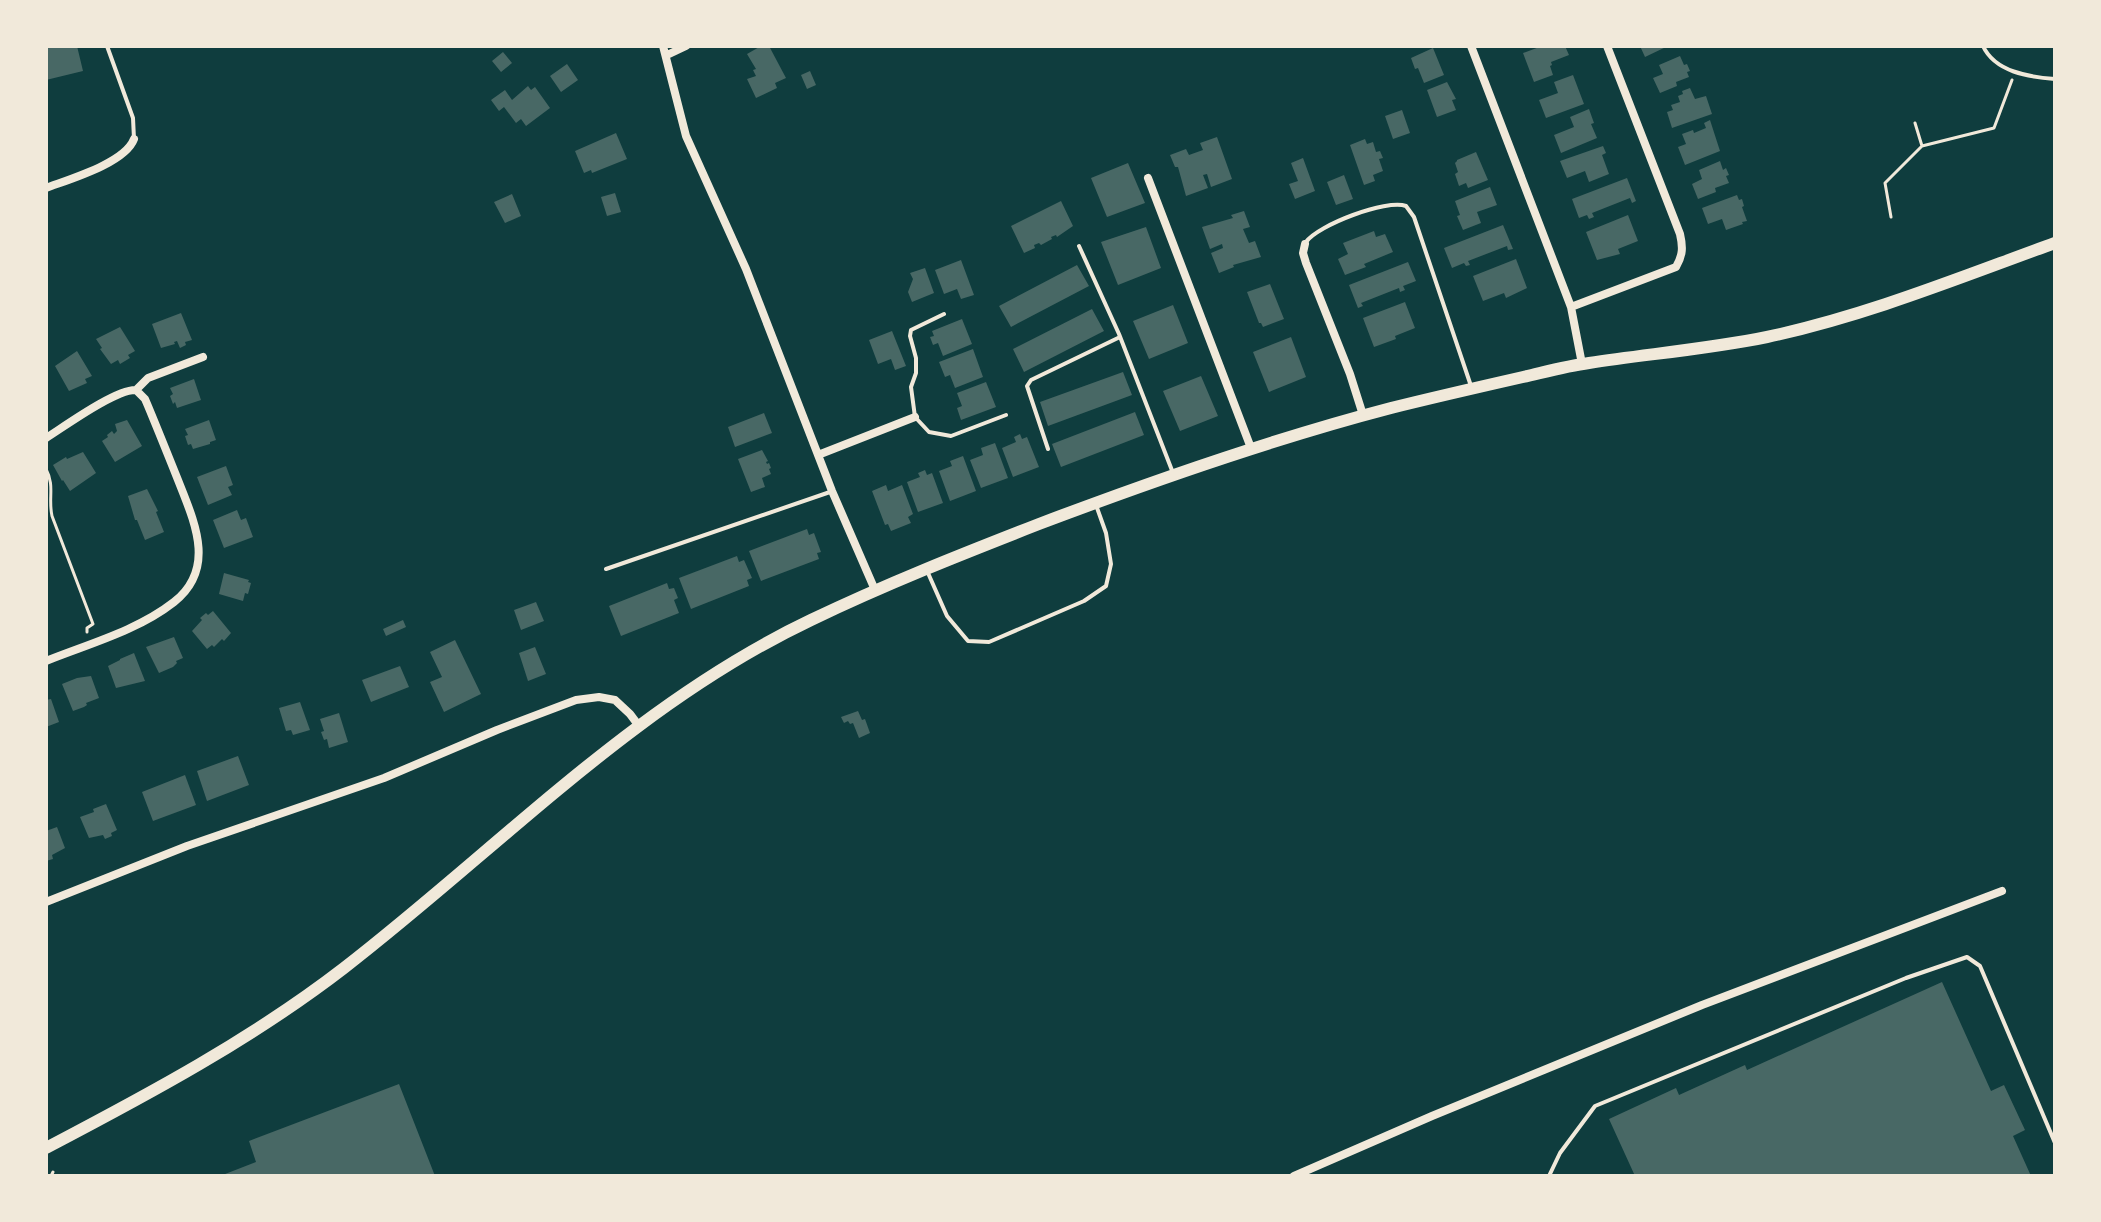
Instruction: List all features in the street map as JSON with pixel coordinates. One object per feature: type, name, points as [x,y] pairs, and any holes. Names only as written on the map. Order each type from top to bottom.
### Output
[{"type":"main road","points":[[46,1148],[231,1046],[309,994],[453,880],[594,760],[702,681],[748,652],[875,590],[1095,503],[1251,448],[1363,415],[1582,364],[1766,337],[1827,322],[2055,243]]},
{"type":"street","points":[[686,46],[665,51],[686,136],[746,269],[832,491],[875,590]]},
{"type":"street","points":[[1471,46],[1571,307],[1582,364]]},
{"type":"street","points":[[1571,307],[1676,267],[1682,257],[1680,234],[1607,46]]},
{"type":"street","points":[[46,188],[113,160],[131,147],[134,139]]},
{"type":"street","points":[[1148,178],[1251,448]]},
{"type":"street","points":[[1305,244],[1303,253],[1306,263],[1363,415]]},
{"type":"street","points":[[46,438],[111,398],[128,390],[136,390],[148,378],[203,357]]},
{"type":"street","points":[[46,661],[134,626],[174,602],[191,583],[198,562],[199,543],[191,513],[145,399],[136,390]]},
{"type":"street","points":[[818,455],[915,417]]},
{"type":"street","points":[[46,902],[187,846],[384,778],[576,700],[610,698],[626,709],[639,726]]},
{"type":"street","points":[[1294,1176],[1702,1005],[2002,891]]},
{"type":"lane","points":[[107,46],[133,118],[134,139]]},
{"type":"lane","points":[[1983,46],[1987,55],[2014,73],[2055,79]]},
{"type":"lane","points":[[1305,244],[1316,232],[1343,220],[1383,205],[1394,203],[1406,206],[1414,217],[1471,389]]},
{"type":"lane","points":[[1079,246],[1120,337],[1174,475]]},
{"type":"lane","points":[[944,314],[911,330],[916,358],[916,373],[911,387],[915,417],[929,432],[951,436],[1006,415]]},
{"type":"lane","points":[[1048,449],[1027,386],[1031,380],[1120,337]]},
{"type":"lane","points":[[606,569],[832,491]]},
{"type":"lane","points":[[926,569],[947,616],[968,641],[989,642],[1084,601],[1106,586],[1111,564],[1106,533],[1095,503]]},
{"type":"lane","points":[[1549,1176],[1560,1153],[1595,1106],[1906,978],[1967,957],[1980,966],[2055,1143]]},
{"type":"path","points":[[1891,217],[1885,183],[1922,146],[1994,128],[2014,73]]},
{"type":"path","points":[[1915,123],[1922,146]]},
{"type":"path","points":[[46,469],[52,481],[52,516],[93,624],[86,632],[90,643]]},
{"type":"building","points":[[47,46],[77,46],[83,71],[46,80]]},
{"type":"building","points":[[761,46],[769,46],[786,78],[775,83],[777,88],[756,98],[747,79],[756,76],[753,70],[756,69],[747,54]]},
{"type":"building","points":[[1542,46],[1565,46],[1569,55],[1551,62],[1553,75],[1534,82],[1523,53]]},
{"type":"building","points":[[1640,46],[1668,46],[1645,57]]},
{"type":"building","points":[[1433,48],[1444,75],[1424,83],[1411,58]]},
{"type":"building","points":[[503,52],[512,63],[501,72],[492,61]]},
{"type":"building","points":[[1680,56],[1690,71],[1687,72],[1689,77],[1660,93],[1653,78],[1663,74],[1659,65]]},
{"type":"building","points":[[567,64],[578,80],[561,92],[550,76]]},
{"type":"building","points":[[810,71],[816,85],[807,89],[801,75]]},
{"type":"building","points":[[1573,75],[1584,104],[1546,118],[1539,100],[1558,93],[1554,82]]},
{"type":"building","points":[[1447,82],[1456,99],[1452,100],[1456,110],[1437,117],[1427,90]]},
{"type":"building","points":[[528,86],[531,90],[535,87],[550,108],[526,126],[521,119],[516,123],[504,107],[499,111],[491,100],[505,90],[512,100]]},
{"type":"building","points":[[1690,88],[1695,99],[1706,96],[1712,114],[1672,128],[1667,112],[1673,110],[1671,105],[1680,102],[1678,96],[1683,94],[1682,91]]},
{"type":"building","points":[[1589,109],[1597,138],[1561,153],[1554,135],[1574,127],[1570,117]]},
{"type":"building","points":[[1402,110],[1410,133],[1393,139],[1385,116]]},
{"type":"building","points":[[1710,120],[1720,151],[1685,165],[1678,147],[1686,144],[1682,134],[1706,128],[1704,123]]},
{"type":"building","points":[[616,133],[627,159],[592,173],[591,170],[584,173],[575,151]]},
{"type":"building","points":[[1217,137],[1232,179],[1211,187],[1207,174],[1203,175],[1208,188],[1186,196],[1178,167],[1175,167],[1170,155],[1186,149],[1189,155],[1203,150],[1200,143]]},
{"type":"building","points":[[1365,139],[1367,144],[1373,142],[1376,152],[1380,151],[1383,171],[1373,175],[1375,181],[1364,185],[1350,145]]},
{"type":"building","points":[[1603,146],[1606,153],[1602,155],[1609,174],[1589,182],[1585,171],[1567,178],[1560,161]]},
{"type":"building","points":[[1476,152],[1488,180],[1468,188],[1466,183],[1459,186],[1455,163]]},
{"type":"building","points":[[1303,158],[1315,191],[1295,199],[1289,184],[1298,181],[1291,163]]},
{"type":"building","points":[[1720,161],[1729,175],[1726,176],[1729,183],[1698,199],[1692,184],[1702,179],[1699,170]]},
{"type":"building","points":[[1128,163],[1145,203],[1107,217],[1091,178]]},
{"type":"building","points":[[1344,175],[1353,199],[1336,205],[1327,182]]},
{"type":"building","points":[[1627,178],[1636,201],[1632,203],[1630,198],[1592,213],[1594,217],[1589,219],[1587,215],[1579,218],[1572,199]]},
{"type":"building","points":[[1490,187],[1497,205],[1477,212],[1481,223],[1463,230],[1455,201]]},
{"type":"building","points":[[615,193],[621,212],[607,216],[601,197]]},
{"type":"building","points":[[512,194],[521,216],[505,223],[494,202]]},
{"type":"building","points":[[1737,195],[1739,200],[1742,199],[1747,221],[1726,230],[1722,219],[1708,224],[1702,208]]},
{"type":"building","points":[[1061,201],[1073,226],[1024,253],[1011,226]]},
{"type":"building","points":[[1244,211],[1250,227],[1243,229],[1249,243],[1255,241],[1261,257],[1233,265],[1219,273],[1211,253],[1223,248],[1222,244],[1210,249],[1202,227],[1233,218],[1231,215]]},
{"type":"building","points":[[1628,215],[1638,241],[1618,249],[1620,254],[1597,260],[1586,232]]},
{"type":"building","points":[[1503,225],[1513,249],[1508,250],[1507,246],[1468,261],[1470,265],[1464,263],[1452,268],[1444,248]]},
{"type":"building","points":[[1146,227],[1161,268],[1118,285],[1101,242]]},
{"type":"building","points":[[1374,231],[1376,237],[1385,234],[1393,252],[1345,275],[1338,259],[1348,254],[1343,243]]},
{"type":"building","points":[[1516,259],[1527,288],[1506,298],[1504,293],[1483,301],[1473,276]]},
{"type":"building","points":[[961,260],[974,295],[961,299],[957,289],[944,294],[935,270]]},
{"type":"building","points":[[1408,262],[1416,281],[1403,286],[1405,290],[1400,292],[1399,288],[1361,303],[1363,306],[1358,308],[1349,285]]},
{"type":"building","points":[[1077,265],[1089,286],[1011,327],[999,306]]},
{"type":"building","points":[[925,268],[934,293],[912,302],[908,292],[913,279],[910,273]]},
{"type":"building","points":[[1270,284],[1284,319],[1263,327],[1247,292]]},
{"type":"building","points":[[1405,302],[1415,328],[1374,347],[1363,318]]},
{"type":"building","points":[[1173,305],[1188,343],[1149,359],[1133,321]]},
{"type":"building","points":[[1092,309],[1104,331],[1024,372],[1013,349]]},
{"type":"building","points":[[181,313],[192,340],[180,348],[177,341],[161,348],[152,324]]},
{"type":"building","points":[[962,319],[972,344],[943,356],[938,343],[933,345],[930,337],[934,336],[932,331]]},
{"type":"building","points":[[120,327],[135,351],[120,364],[118,360],[111,364],[96,339]]},
{"type":"building","points":[[892,331],[906,366],[895,370],[891,359],[878,364],[869,340]]},
{"type":"building","points":[[1291,337],[1306,377],[1269,392],[1253,352]]},
{"type":"building","points":[[973,349],[983,377],[955,388],[950,375],[945,377],[939,362]]},
{"type":"building","points":[[77,351],[92,376],[85,379],[87,383],[69,391],[55,366]]},
{"type":"building","points":[[1123,372],[1132,395],[1048,426],[1040,402]]},
{"type":"building","points":[[1201,376],[1218,416],[1180,431],[1163,391]]},
{"type":"building","points":[[194,379],[201,400],[177,408],[170,396],[173,394],[170,388]]},
{"type":"building","points":[[986,382],[996,407],[961,420],[957,408],[962,406],[957,393]]},
{"type":"building","points":[[1135,412],[1144,435],[1061,467],[1052,444]]},
{"type":"building","points":[[764,413],[772,433],[735,447],[728,427]]},
{"type":"building","points":[[127,420],[142,446],[115,462],[102,441],[112,431],[114,434],[117,431],[115,424]]},
{"type":"building","points":[[209,420],[216,440],[193,449],[191,444],[188,445],[185,429]]},
{"type":"building","points":[[1020,434],[1022,439],[1027,437],[1039,467],[1013,477],[1002,448],[1016,442],[1014,437]]},
{"type":"building","points":[[995,443],[1008,478],[981,488],[970,460],[983,455],[981,448]]},
{"type":"building","points":[[762,450],[771,474],[762,478],[765,487],[751,492],[738,459]]},
{"type":"building","points":[[83,452],[96,473],[70,491],[53,465]]},
{"type":"building","points":[[963,456],[976,491],[950,501],[939,471],[952,466],[950,461]]},
{"type":"building","points":[[226,466],[233,485],[228,487],[232,495],[208,505],[197,477]]},
{"type":"building","points":[[925,470],[927,475],[932,473],[943,503],[918,512],[907,482],[920,477],[918,473]]},
{"type":"building","points":[[886,485],[888,491],[902,485],[913,514],[908,517],[911,523],[891,531],[888,524],[885,525],[872,491]]},
{"type":"building","points":[[147,489],[164,532],[145,540],[128,496]]},
{"type":"building","points":[[237,510],[241,520],[246,518],[253,537],[224,548],[213,520]]},
{"type":"building","points":[[807,529],[809,535],[814,533],[821,552],[817,553],[819,559],[761,581],[749,551]]},
{"type":"building","points":[[737,556],[739,562],[744,560],[752,578],[747,580],[749,586],[691,609],[679,578]]},
{"type":"building","points":[[224,573],[249,580],[248,594],[245,593],[243,601],[219,594]]},
{"type":"building","points":[[667,583],[669,589],[674,588],[678,598],[674,600],[679,613],[621,636],[609,606]]},
{"type":"building","points":[[536,602],[544,621],[521,630],[514,610]]},
{"type":"building","points":[[213,611],[231,633],[224,641],[222,639],[207,649],[192,631],[202,620],[200,618]]},
{"type":"building","points":[[403,620],[406,627],[386,636],[383,629]]},
{"type":"building","points":[[174,637],[183,658],[159,673],[146,647]]},
{"type":"building","points":[[455,640],[481,694],[444,712],[430,682],[442,677],[430,652]]},
{"type":"building","points":[[535,647],[546,674],[528,681],[519,653]]},
{"type":"building","points":[[134,653],[145,681],[116,688],[108,666]]},
{"type":"building","points":[[400,666],[409,687],[371,702],[362,680]]},
{"type":"building","points":[[91,676],[99,698],[73,711],[62,684]]},
{"type":"building","points":[[51,699],[59,722],[46,727],[46,700]]},
{"type":"building","points":[[300,702],[310,730],[293,735],[291,730],[286,731],[279,708]]},
{"type":"building","points":[[858,711],[870,733],[859,738],[853,723],[844,723],[841,717]]},
{"type":"building","points":[[339,713],[348,742],[329,748],[321,732],[324,731],[320,719]]},
{"type":"building","points":[[238,756],[249,785],[207,801],[197,771]]},
{"type":"building","points":[[185,775],[196,805],[153,821],[142,792]]},
{"type":"building","points":[[106,804],[117,830],[105,839],[103,835],[89,838],[80,817]]},
{"type":"building","points":[[57,827],[65,848],[46,861],[46,831]]},
{"type":"building","points":[[1942,982],[1991,1091],[2004,1085],[2025,1130],[2013,1136],[2031,1176],[1635,1176],[1609,1119],[1676,1088],[1679,1095],[1745,1065],[1747,1070]]},
{"type":"building","points":[[399,1084],[435,1176],[220,1176],[256,1162],[249,1141]]}]
